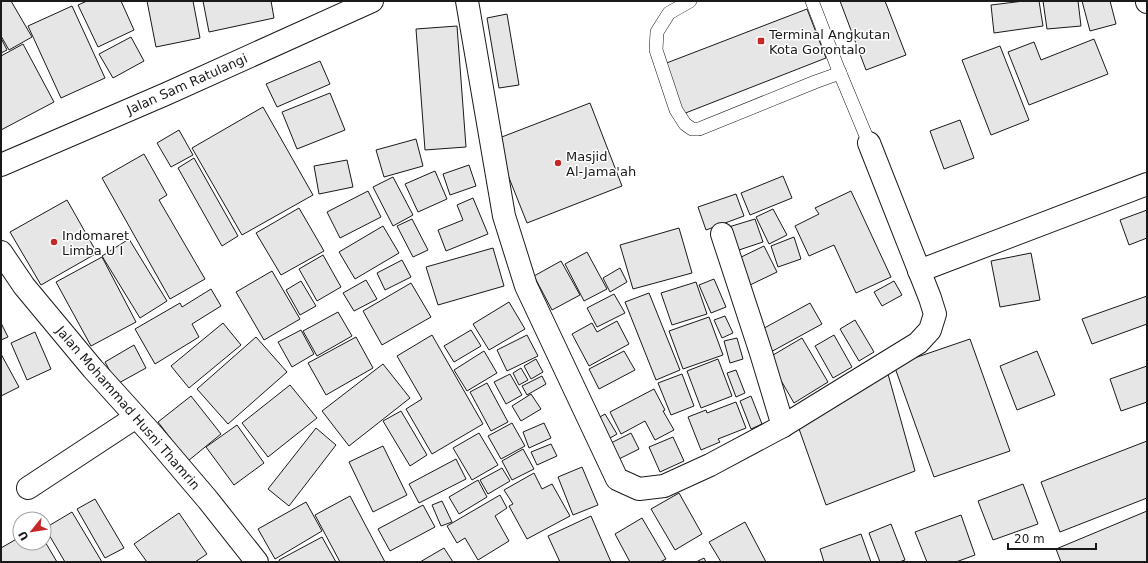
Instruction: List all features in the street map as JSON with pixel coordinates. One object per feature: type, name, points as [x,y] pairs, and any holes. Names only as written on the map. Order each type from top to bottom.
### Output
[{"type":"street","name":"Jalan Sam Ratulangi","points":[[1,165],[158,97],[372,1]]},
{"type":"street","points":[[467,1],[504,216],[526,286],[617,479],[639,489],[664,486],[710,465],[783,426],[918,343],[930,330],[934,314],[930,298],[869,143]]},
{"type":"street","points":[[919,271],[1147,184]]},
{"type":"street","points":[[722,234],[783,426]]},
{"type":"street","name":"Jalan Mohammad Husni Thamrin","points":[[1,252],[24,286],[93,369],[136,416],[208,500],[256,562]]},
{"type":"street","points":[[28,488],[136,416]]},
{"type":"lane","points":[[690,1],[669,13],[657,32],[656,50],[676,110],[685,124],[692,129],[699,129],[840,73]]},
{"type":"lane","points":[[812,1],[869,143]]},
{"type":"building","points":[[1,1],[11,1],[32,37],[9,50],[1,36]]},
{"type":"building","points":[[87,1],[121,1],[134,30],[98,47],[78,5]]},
{"type":"building","points":[[147,1],[193,1],[200,38],[156,47]]},
{"type":"building","points":[[203,1],[271,1],[274,18],[209,32]]},
{"type":"building","points":[[840,1],[885,1],[906,55],[866,70]]},
{"type":"building","points":[[1024,1],[1039,1],[1043,26],[994,33],[991,5]]},
{"type":"building","points":[[1043,1],[1078,1],[1081,26],[1047,29]]},
{"type":"building","points":[[1082,1],[1110,1],[1116,24],[1090,31]]},
{"type":"building","points":[[72,6],[105,78],[61,98],[28,26]]},
{"type":"building","points":[[807,9],[826,58],[683,114],[664,64]]},
{"type":"building","points":[[507,14],[519,85],[499,88],[487,18]]},
{"type":"building","points":[[457,26],[466,147],[425,150],[416,29]]},
{"type":"building","points":[[131,37],[144,61],[113,78],[99,54]]},
{"type":"building","points":[[1,38],[7,50],[1,53]]},
{"type":"building","points":[[1094,39],[1108,74],[1029,105],[1008,52],[1034,42],[1041,60]]},
{"type":"building","points":[[23,44],[54,102],[1,130],[1,56]]},
{"type":"building","points":[[1000,46],[1029,120],[991,135],[962,60]]},
{"type":"building","points":[[320,61],[330,84],[277,107],[266,84]]},
{"type":"building","points":[[330,93],[345,130],[297,149],[282,112]]},
{"type":"building","name":"Masjid Al-Jama'ah","points":[[590,103],[622,186],[527,223],[494,140]]},
{"type":"building","points":[[263,107],[313,195],[242,235],[192,148]]},
{"type":"building","points":[[960,120],[974,158],[944,169],[930,131]]},
{"type":"building","points":[[179,130],[193,155],[171,167],[157,143]]},
{"type":"building","points":[[416,139],[423,166],[384,177],[376,150]]},
{"type":"building","points":[[144,154],[167,195],[159,200],[205,279],[170,299],[102,178]]},
{"type":"building","points":[[194,158],[238,236],[222,246],[178,168]]},
{"type":"building","points":[[347,160],[353,187],[319,194],[314,166]]},
{"type":"building","points":[[469,165],[476,186],[450,195],[443,174]]},
{"type":"building","points":[[435,171],[447,199],[418,212],[405,184]]},
{"type":"building","points":[[783,176],[792,198],[750,215],[741,193]]},
{"type":"building","points":[[393,177],[413,215],[393,226],[373,187]]},
{"type":"building","points":[[368,191],[381,217],[340,238],[327,212]]},
{"type":"building","points":[[851,191],[891,277],[856,293],[834,245],[809,256],[795,226],[819,214],[815,208]]},
{"type":"building","points":[[736,194],[744,216],[706,230],[698,207]]},
{"type":"building","points":[[473,198],[488,234],[446,251],[438,230],[463,220],[457,205]]},
{"type":"building","name":"Indomaret Limba U I","points":[[67,200],[97,253],[41,285],[10,232]]},
{"type":"building","points":[[299,208],[324,251],[281,275],[256,233]]},
{"type":"building","points":[[773,209],[787,235],[769,244],[756,217]]},
{"type":"building","points":[[1147,210],[1147,238],[1129,245],[1120,220]]},
{"type":"building","points":[[412,219],[428,250],[413,257],[397,226]]},
{"type":"building","points":[[755,219],[763,242],[730,253],[722,229]]},
{"type":"building","points":[[383,226],[399,253],[355,279],[339,252]]},
{"type":"building","points":[[679,228],[692,273],[633,289],[620,245]]},
{"type":"building","points":[[794,237],[801,259],[778,267],[771,246]]},
{"type":"building","points":[[129,239],[167,301],[140,318],[102,256]]},
{"type":"building","points":[[764,246],[777,272],[748,286],[735,260]]},
{"type":"building","points":[[493,248],[504,286],[438,305],[426,267]]},
{"type":"building","points":[[587,252],[607,289],[584,301],[565,264]]},
{"type":"building","points":[[1031,253],[1040,300],[1000,307],[991,261]]},
{"type":"building","points":[[323,255],[341,287],[317,301],[299,269]]},
{"type":"building","points":[[102,257],[136,322],[91,346],[56,282]]},
{"type":"building","points":[[402,260],[411,277],[385,290],[377,273]]},
{"type":"building","points":[[561,261],[580,295],[552,310],[534,276]]},
{"type":"building","points":[[620,268],[627,282],[610,292],[603,278]]},
{"type":"building","points":[[272,271],[300,319],[264,340],[236,292]]},
{"type":"building","points":[[714,279],[726,307],[711,313],[699,285]]},
{"type":"building","points":[[366,280],[377,299],[354,311],[343,293]]},
{"type":"building","points":[[301,281],[316,306],[300,315],[286,290]]},
{"type":"building","points":[[894,281],[902,295],[882,306],[874,292]]},
{"type":"building","points":[[696,282],[707,314],[672,325],[661,293]]},
{"type":"building","points":[[411,283],[431,317],[382,345],[363,311]]},
{"type":"building","points":[[211,289],[221,306],[192,324],[199,337],[155,364],[135,329],[180,303],[182,307]]},
{"type":"building","points":[[649,293],[680,370],[656,380],[625,302]]},
{"type":"building","points":[[614,294],[625,313],[597,327],[587,308]]},
{"type":"building","points":[[1147,296],[1147,324],[1092,344],[1082,319]]},
{"type":"building","points":[[509,302],[525,329],[489,350],[473,324]]},
{"type":"building","points":[[810,303],[822,324],[769,353],[757,332]]},
{"type":"building","points":[[338,312],[352,336],[317,356],[303,331]]},
{"type":"building","points":[[725,316],[733,333],[722,338],[714,320]]},
{"type":"building","points":[[709,317],[723,355],[683,369],[669,331]]},
{"type":"building","points":[[855,320],[874,352],[859,361],[840,329]]},
{"type":"building","points":[[617,321],[629,344],[589,366],[572,334],[592,323],[597,332]]},
{"type":"building","points":[[1,323],[8,337],[1,340]]},
{"type":"building","points":[[223,323],[241,345],[189,388],[171,366]]},
{"type":"building","points":[[301,330],[314,354],[292,367],[278,342]]},
{"type":"building","points":[[471,330],[481,346],[454,362],[444,346]]},
{"type":"building","points":[[35,332],[51,369],[27,380],[11,343]]},
{"type":"building","points":[[432,335],[483,424],[432,454],[406,409],[422,399],[397,356]]},
{"type":"building","points":[[527,335],[538,356],[507,371],[497,350]]},
{"type":"building","points":[[834,335],[852,367],[833,378],[815,346]]},
{"type":"building","points":[[256,337],[287,372],[228,424],[197,389]]},
{"type":"building","points":[[356,337],[373,368],[326,395],[308,363]]},
{"type":"building","points":[[737,338],[743,359],[730,363],[724,341]]},
{"type":"building","points":[[802,338],[828,382],[794,403],[768,358]]},
{"type":"building","points":[[970,339],[1010,451],[934,477],[894,365]]},
{"type":"building","points":[[134,345],[146,368],[117,384],[105,362]]},
{"type":"building","points":[[484,351],[497,373],[467,391],[454,370]]},
{"type":"building","points":[[624,351],[635,370],[599,389],[589,369]]},
{"type":"building","points":[[1037,351],[1055,395],[1017,410],[1000,366]]},
{"type":"building","points":[[1,354],[19,387],[1,396]]},
{"type":"building","points":[[536,359],[543,372],[531,379],[524,366]]},
{"type":"building","points":[[718,359],[732,396],[701,408],[687,371]]},
{"type":"building","points":[[383,364],[410,398],[349,446],[322,411]]},
{"type":"building","points":[[1147,366],[1147,402],[1121,411],[1110,379]]},
{"type":"building","points":[[886,367],[915,471],[826,505],[798,426]]},
{"type":"building","points":[[521,368],[528,380],[519,385],[513,373]]},
{"type":"building","points":[[736,370],[745,393],[736,397],[727,373]]},
{"type":"building","points":[[510,374],[522,395],[506,404],[494,382]]},
{"type":"building","points":[[682,374],[694,406],[671,415],[658,383]]},
{"type":"building","points":[[542,376],[546,384],[527,395],[522,386]]},
{"type":"building","points":[[487,383],[508,422],[491,431],[470,392]]},
{"type":"building","points":[[290,385],[317,418],[268,457],[242,423]]},
{"type":"building","points":[[654,389],[665,410],[663,411],[674,430],[655,440],[645,421],[621,434],[610,412]]},
{"type":"building","points":[[531,394],[541,409],[521,421],[512,406]]},
{"type":"building","points":[[191,396],[221,434],[188,461],[158,422]]},
{"type":"building","points":[[751,396],[762,424],[751,429],[740,401]]},
{"type":"building","points":[[736,402],[746,428],[718,439],[720,442],[701,450],[688,417],[706,410],[707,413]]},
{"type":"building","points":[[401,411],[427,455],[410,466],[383,421]]},
{"type":"building","points":[[605,414],[617,434],[605,441],[593,421]]},
{"type":"building","points":[[512,423],[525,446],[501,459],[488,436]]},
{"type":"building","points":[[544,423],[551,438],[529,448],[523,432]]},
{"type":"building","points":[[237,425],[264,463],[234,485],[206,447]]},
{"type":"building","points":[[316,428],[336,445],[289,506],[268,489]]},
{"type":"building","points":[[479,433],[498,465],[472,480],[453,448]]},
{"type":"building","points":[[631,433],[639,449],[615,461],[607,445]]},
{"type":"building","points":[[673,437],[684,461],[660,472],[649,447]]},
{"type":"building","points":[[1147,441],[1147,498],[1060,532],[1041,482]]},
{"type":"building","points":[[551,444],[557,456],[537,465],[531,452]]},
{"type":"building","points":[[383,446],[407,495],[373,512],[349,462]]},
{"type":"building","points":[[523,449],[534,469],[512,480],[502,461]]},
{"type":"building","points":[[456,459],[466,479],[419,503],[409,484]]},
{"type":"building","points":[[582,467],[598,505],[573,515],[558,477]]},
{"type":"building","points":[[502,468],[510,481],[488,494],[480,480]]},
{"type":"building","points":[[534,473],[542,489],[552,484],[570,516],[527,539],[509,506],[513,504],[504,490]]},
{"type":"building","points":[[478,480],[487,497],[459,514],[449,497]]},
{"type":"building","points":[[1023,484],[1038,524],[993,540],[978,501]]},
{"type":"building","points":[[679,493],[702,534],[675,550],[651,509]]},
{"type":"building","points":[[500,495],[507,508],[495,516],[509,541],[478,560],[465,538],[457,543],[447,526]]},
{"type":"building","points":[[350,496],[385,562],[340,562],[315,515]]},
{"type":"building","points":[[95,499],[124,548],[105,558],[77,509]]},
{"type":"building","points":[[442,501],[452,522],[441,526],[432,505]]},
{"type":"building","points":[[306,502],[322,531],[275,559],[258,529]]},
{"type":"building","points":[[423,505],[435,527],[390,551],[378,529]]},
{"type":"building","points":[[1147,511],[1147,562],[1061,562],[1056,549]]},
{"type":"building","points":[[72,512],[102,562],[65,562],[52,540],[52,524]]},
{"type":"building","points":[[179,513],[207,554],[195,562],[147,562],[134,544]]},
{"type":"building","points":[[961,515],[975,555],[956,562],[927,562],[915,532]]},
{"type":"building","points":[[591,516],[611,562],[560,562],[548,536]]},
{"type":"building","points":[[642,518],[666,559],[660,562],[630,562],[615,534]]},
{"type":"building","points":[[745,522],[766,562],[721,562],[709,542]]},
{"type":"building","points":[[891,524],[905,560],[899,562],[880,562],[869,533]]},
{"type":"building","points":[[861,534],[871,562],[824,562],[820,549]]},
{"type":"building","points":[[322,537],[336,562],[280,562],[279,560]]},
{"type":"building","points":[[12,542],[12,551],[50,551],[57,562],[1,562],[1,548]]},
{"type":"building","points":[[444,548],[453,562],[420,562]]},
{"type":"building","points":[[704,558],[706,562],[696,562]]},
{"type":"place","name":"Terminal Angkutan Kota Gorontalo","points":[[761,41]]},
{"type":"place","name":"Masjid Al-Jama'ah","points":[[558,163]]},
{"type":"place","name":"Indomaret Limba U I","points":[[54,242]]}]
